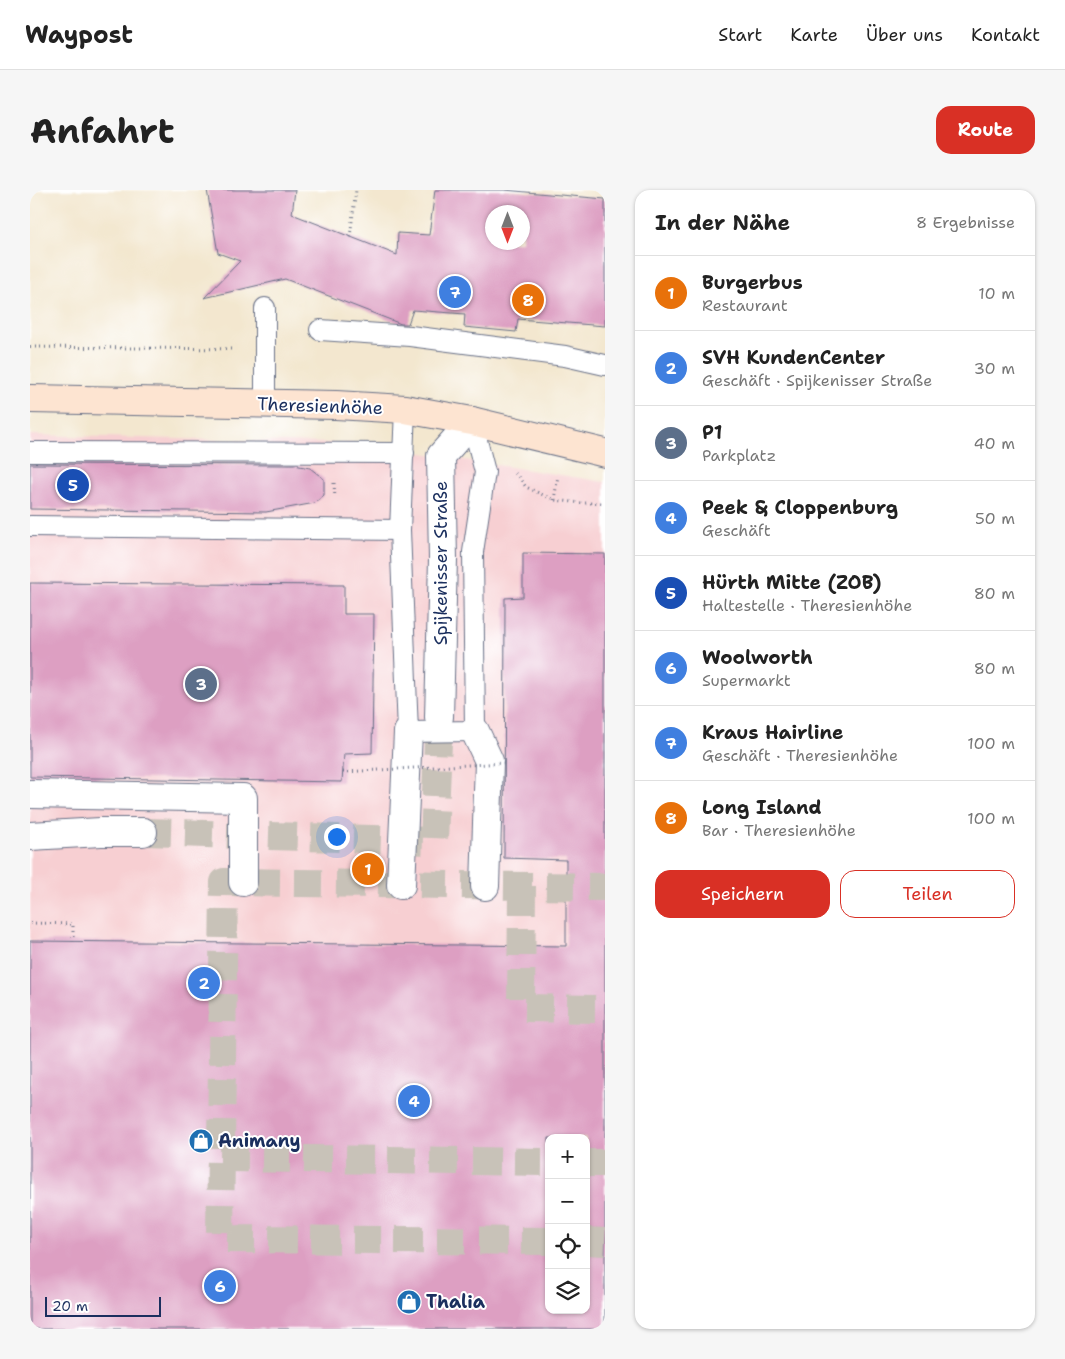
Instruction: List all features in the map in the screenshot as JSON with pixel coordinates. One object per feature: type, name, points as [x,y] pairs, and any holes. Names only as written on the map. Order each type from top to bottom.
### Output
[{"type":"street","name":"Theresienhöhe","points":[[30,400],[336,405],[405,409],[472,421],[605,453]]},
{"type":"street","name":"Spijkenisser Straße","points":[[440,717],[443,559],[441,456],[472,421]]},
{"type":"street","points":[[475,731],[489,761],[485,886]]},
{"type":"street","points":[[400,885],[408,732]]},
{"type":"street","points":[[30,794],[243,798],[243,882]]},
{"type":"street","points":[[30,836],[143,832]]},
{"type":"lane","points":[[265,308],[265,404]]},
{"type":"lane","points":[[320,330],[410,336],[565,356],[605,365]]},
{"type":"lane","points":[[405,409],[400,530],[408,732],[475,731],[473,552],[485,472],[472,421]]},
{"type":"lane","points":[[30,452],[404,453]]},
{"type":"lane","points":[[30,526],[400,530]]},
{"type":"path","points":[[350,236],[356,190]]},
{"type":"path","points":[[30,347],[265,349]]},
{"type":"path","points":[[554,500],[605,503]]},
{"type":"path","points":[[343,772],[504,763]]},
{"type":"path","points":[[30,923],[73,924],[73,942]]},
{"type":"shaded area","points":[[30,435],[365,444],[605,482],[605,1329],[30,1329]]},
{"type":"building","points":[[207,190],[295,190],[292,214],[397,255],[398,233],[429,235],[435,190],[504,190],[605,199],[605,326],[518,319],[516,332],[464,327],[465,314],[413,310],[408,324],[401,324],[285,279],[204,298],[240,261],[218,253]]},
{"type":"building","points":[[30,464],[294,465],[310,468],[324,479],[324,495],[315,503],[266,512],[30,509]]},
{"type":"building","points":[[523,553],[605,554],[605,1329],[30,1329],[30,941],[566,946],[566,860],[504,858],[505,598],[523,597]]},
{"type":"building","points":[[30,583],[344,585],[344,614],[374,614],[372,753],[344,754],[342,782],[30,777]]},
{"type":"tunnel","points":[[143,832],[434,841],[439,717]]},
{"type":"tunnel","points":[[545,1241],[220,1239],[224,882],[605,887]]},
{"type":"tunnel","points":[[522,886],[521,1008],[605,1009]]},
{"type":"tunnel","points":[[220,1158],[545,1162]]},
{"type":"tunnel","points":[[590,1163],[605,1163]]},
{"type":"tunnel","points":[[590,1241],[605,1242]]},
{"type":"place","name":"Kraus Hairline","points":[[455,292]]},
{"type":"place","name":"Long Island","points":[[528,300]]},
{"type":"place","name":"Hürth Mitte (ZOB)","points":[[73,485]]},
{"type":"place","name":"P1","points":[[201,684]]},
{"type":"place","name":"Burgerbus","points":[[368,869]]},
{"type":"place","name":"SVH KundenCenter","points":[[204,983]]},
{"type":"place","name":"Peek & Cloppenburg","points":[[414,1101]]},
{"type":"place","name":"Animany","points":[[201,1141]]},
{"type":"place","name":"Woolworth","points":[[220,1286]]},
{"type":"place","name":"Thalia","points":[[409,1302]]}]
